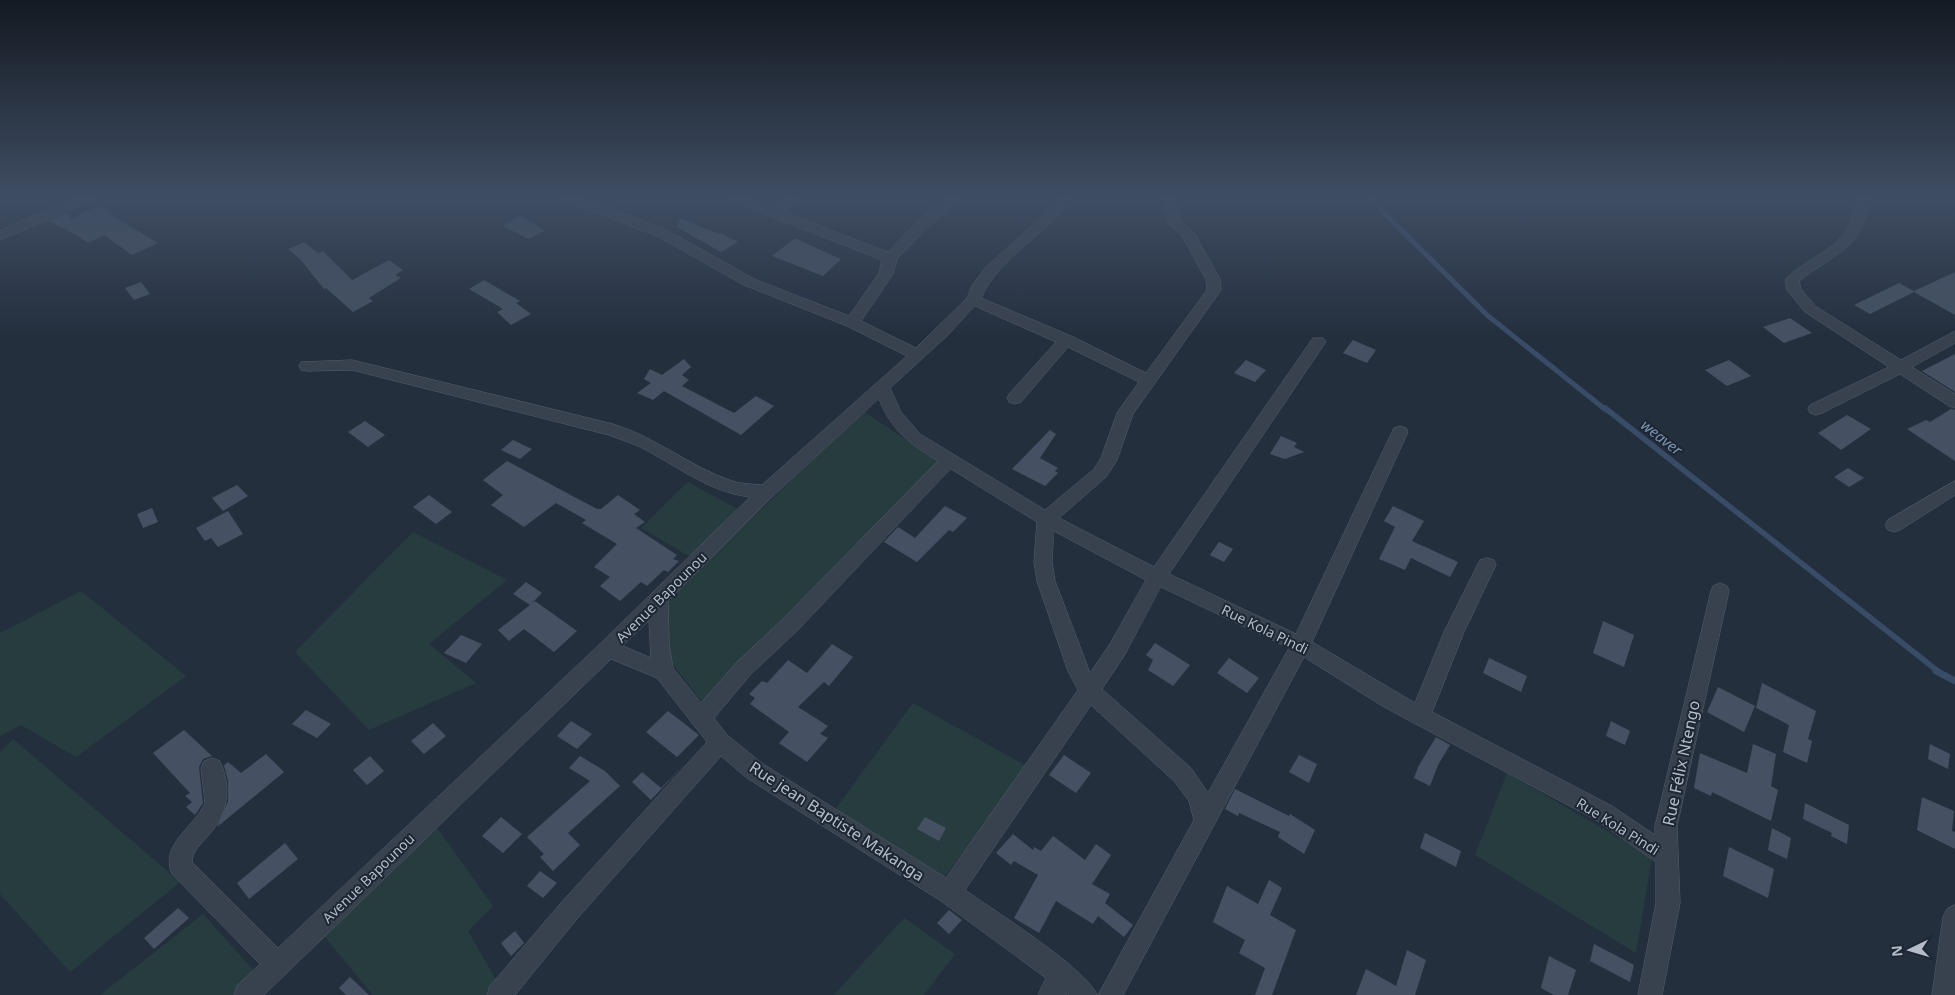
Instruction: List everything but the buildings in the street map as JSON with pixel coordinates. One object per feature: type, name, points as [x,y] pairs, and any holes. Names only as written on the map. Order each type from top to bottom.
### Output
[{"type":"street","points":[[679,242],[748,282],[852,323],[917,355]]},
{"type":"street","points":[[850,242],[890,258]]},
{"type":"street","points":[[852,323],[886,274],[890,258],[905,242]]},
{"type":"street","name":"Avenue Bapounou","points":[[246,995],[608,650],[766,492],[942,332],[973,300],[980,284],[991,270],[1022,242]]},
{"type":"street","points":[[1192,242],[1212,279],[1214,290],[1125,413],[1109,460],[1100,473],[1046,519],[1043,562],[1046,581],[1065,639],[1078,671],[1090,691],[1184,776],[1199,797],[1205,820]]},
{"type":"street","points":[[1846,242],[1828,258],[1802,272],[1792,280],[1794,290],[1810,309],[1898,368],[1955,402]]},
{"type":"street","points":[[973,300],[1066,340],[1148,380]]},
{"type":"street","points":[[1816,409],[1898,368],[1955,336]]},
{"type":"street","points":[[1015,398],[1066,340]]},
{"type":"street","points":[[949,893],[1090,691],[1117,650],[1157,577],[1318,342]]},
{"type":"street","points":[[307,366],[352,365],[613,430],[644,442],[711,480],[733,488],[766,492]]},
{"type":"street","name":"Rue Kola Pindi","points":[[882,387],[891,412],[900,426],[914,438],[1046,519],[1157,577],[1301,645],[1360,683],[1420,717],[1604,814],[1666,856]]},
{"type":"street","points":[[1110,995],[1301,645],[1400,432]]},
{"type":"street","points":[[702,717],[744,668],[790,625],[949,460]]},
{"type":"street","points":[[1894,525],[1955,487]]},
{"type":"street","points":[[1420,717],[1454,632],[1487,565]]},
{"type":"street","name":"Rue Félix Ntengo","points":[[1650,995],[1668,903],[1666,826],[1720,592]]},
{"type":"street","name":"Rue jean Baptiste Makanga","points":[[659,600],[658,646],[659,659],[664,672],[702,717],[720,742],[755,771],[949,893],[1062,974],[1085,995]]},
{"type":"street","points":[[608,650],[664,672]]},
{"type":"street","points":[[499,995],[568,912],[720,742]]},
{"type":"street","points":[[212,768],[216,802],[210,818],[183,849],[180,866],[278,964]]},
{"type":"street","points":[[1944,995],[1955,917]]},
{"type":"street","points":[[1050,995],[1062,974]]},
{"type":"green space","points":[[863,411],[939,462],[704,705],[665,654],[666,601]]},
{"type":"green space","points":[[688,482],[743,512],[694,559],[641,528]]},
{"type":"green space","points":[[413,532],[507,580],[429,644],[476,683],[369,730],[295,652]]},
{"type":"green space","points":[[81,591],[186,676],[76,757],[21,725],[0,736],[0,633]]},
{"type":"green space","points":[[913,703],[1030,768],[944,877],[834,811]]},
{"type":"green space","points":[[13,739],[180,882],[70,972],[0,894],[0,752]]},
{"type":"green space","points":[[1507,773],[1652,857],[1636,953],[1475,855]]},
{"type":"green space","points":[[435,825],[493,906],[468,931],[499,985],[490,995],[373,995],[324,936]]},
{"type":"green space","points":[[203,914],[256,973],[234,995],[100,995]]},
{"type":"green space","points":[[904,918],[955,954],[924,995],[834,995]]},
{"type":"waterway","name":"weaver","points":[[1414,242],[1487,315],[1606,410]]},
{"type":"waterway","name":"weaver","points":[[1605,408],[1939,672]]},
{"type":"waterway","name":"weaver","points":[[1936,671],[1955,681]]}]
